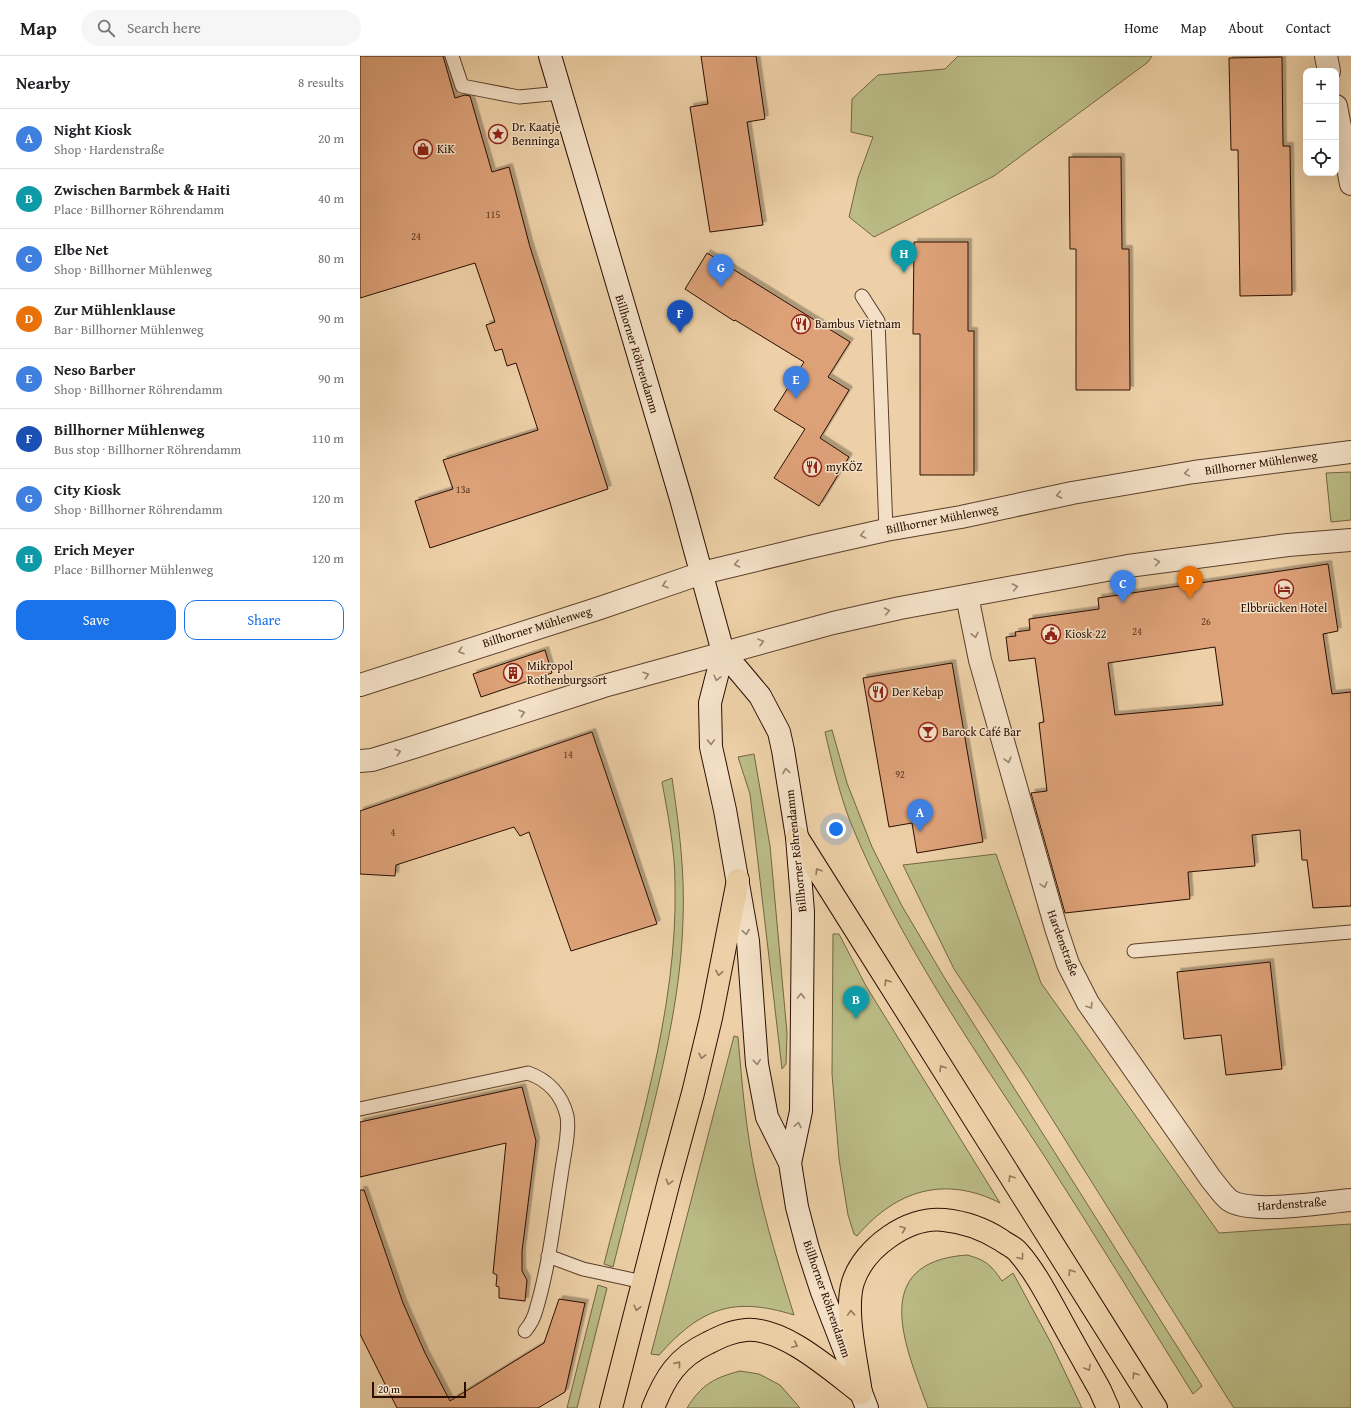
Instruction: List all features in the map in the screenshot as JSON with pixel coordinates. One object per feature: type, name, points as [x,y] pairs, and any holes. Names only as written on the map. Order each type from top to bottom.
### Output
[{"type":"main road","points":[[797,837],[1156,1408]]},
{"type":"main road","points":[[611,1408],[702,1056],[738,880]]},
{"type":"main road","points":[[864,1401],[850,1311],[853,1282],[859,1268],[871,1251],[896,1232],[916,1224],[943,1220],[967,1224],[992,1234],[1017,1251],[1038,1279],[1100,1390],[1108,1408]]},
{"type":"main road","points":[[653,1408],[668,1376],[681,1359],[724,1335],[746,1330],[761,1331],[807,1350],[864,1401]]},
{"type":"street","name":"Billhorner Röhrendamm","points":[[550,56],[702,573],[723,652],[760,696],[779,732],[797,837],[803,912],[801,1111],[790,1164]]},
{"type":"street","points":[[1326,56],[1328,68]]},
{"type":"street","points":[[1339,122],[1351,184]]},
{"type":"street","name":"Billhorner Mühlenweg","points":[[360,685],[600,608],[702,573],[886,530],[961,517],[1035,500],[1115,485],[1270,461],[1351,452]]},
{"type":"street","points":[[360,761],[372,760],[604,686],[723,652],[833,623],[1128,566],[1288,545],[1351,540]]},
{"type":"street","name":"Hardenstraße","points":[[967,596],[980,660],[1056,928],[1068,964],[1088,1003],[1211,1179],[1230,1200],[1241,1206],[1259,1208],[1351,1200]]},
{"type":"street","name":"Billhorner Röhrendamm","points":[[723,652],[710,703],[711,747],[738,880],[748,941],[757,1064],[764,1102],[767,1117],[790,1164],[808,1249],[822,1292],[864,1401]]},
{"type":"lane","points":[[452,56],[462,86],[519,97],[560,93]]},
{"type":"lane","points":[[862,296],[878,320],[886,530]]},
{"type":"lane","points":[[1134,951],[1351,932]]},
{"type":"lane","points":[[360,1109],[528,1073],[537,1076],[558,1093],[567,1117],[565,1145],[548,1256],[536,1310],[530,1325],[525,1331]]},
{"type":"lane","points":[[548,1256],[583,1269],[643,1282]]},
{"type":"green space","points":[[958,56],[1152,56],[1148,62],[994,176],[874,237],[849,217],[858,178],[873,137],[851,132],[852,99],[878,75],[945,69]]},
{"type":"green space","points":[[1351,472],[1351,520],[1331,522],[1326,473]]},
{"type":"green space","points":[[832,730],[847,783],[872,847],[902,906],[944,977],[1202,1386],[1193,1394],[1062,1184],[938,992],[891,908],[869,865],[842,799],[825,732]]},
{"type":"green space","points":[[754,754],[770,846],[787,1033],[786,1064],[782,1069],[750,794],[738,757]]},
{"type":"green space","points":[[672,778],[679,831],[683,884],[682,946],[676,996],[662,1071],[613,1267],[604,1264],[652,1076],[670,980],[674,932],[675,871],[671,833],[662,782]]},
{"type":"green space","points":[[996,854],[1041,983],[1219,1233],[1351,1224],[1351,1408],[1234,1408],[1230,1402],[1027,1079],[954,969],[903,865]]},
{"type":"green space","points":[[833,934],[839,934],[866,986],[1000,1203],[980,1194],[960,1190],[941,1189],[922,1192],[905,1198],[888,1208],[872,1220],[857,1236],[854,1234],[848,1215],[839,1159],[832,1074]]},
{"type":"green space","points":[[734,1036],[738,1037],[747,1126],[756,1178],[778,1264],[794,1315],[772,1309],[753,1307],[736,1307],[719,1310],[689,1326],[659,1355],[651,1354]]},
{"type":"green space","points":[[967,1255],[984,1261],[995,1271],[1002,1281],[1013,1273],[1051,1343],[1082,1408],[928,1408],[904,1335],[902,1312],[905,1291],[916,1273],[936,1261]]},
{"type":"green space","points":[[598,1285],[607,1288],[577,1408],[567,1408]]},
{"type":"green space","points":[[740,1371],[759,1374],[780,1385],[800,1408],[687,1408],[698,1393],[709,1383],[723,1376]]},
{"type":"building","points":[[360,56],[443,56],[455,98],[465,95],[470,96],[492,172],[509,167],[530,247],[608,489],[430,548],[415,501],[453,489],[443,460],[538,430],[516,363],[507,366],[502,349],[495,351],[486,325],[495,322],[475,263],[360,298]]},
{"type":"building","points":[[701,56],[756,56],[765,119],[747,122],[763,225],[710,232],[690,107],[708,104]]},
{"type":"building","points":[[1282,57],[1283,146],[1290,146],[1292,295],[1240,296],[1238,150],[1231,150],[1229,58]]},
{"type":"building","points":[[1069,157],[1121,157],[1122,249],[1129,249],[1130,390],[1076,390],[1076,249],[1070,249]]},
{"type":"building","points":[[914,242],[968,242],[968,331],[974,331],[974,475],[920,475],[920,334],[913,334]]},
{"type":"building","points":[[707,253],[850,342],[828,377],[849,390],[820,438],[849,457],[819,506],[774,478],[805,429],[774,410],[804,362],[735,320],[734,321],[685,289]]},
{"type":"building","points":[[1328,564],[1338,631],[1323,634],[1332,694],[1351,692],[1351,906],[1313,908],[1307,860],[1302,860],[1300,830],[1252,835],[1255,866],[1188,872],[1190,899],[1065,913],[1031,793],[1047,791],[1039,723],[1044,722],[1035,658],[1009,661],[1006,637],[1016,636],[1015,632],[1030,630],[1029,619],[1099,609],[1098,598]],"holes":[[[1215,647],[1223,705],[1115,715],[1108,663]]]},
{"type":"building","name":"Mikropol Rothenburgsort","points":[[545,650],[552,673],[481,697],[473,674]]},
{"type":"building","points":[[952,663],[983,842],[917,853],[912,823],[889,827],[863,678]]},
{"type":"building","points":[[592,732],[657,924],[571,951],[529,832],[520,836],[514,827],[396,865],[395,876],[360,874],[360,811]]},
{"type":"building","points":[[1270,962],[1282,1069],[1226,1075],[1221,1035],[1184,1039],[1177,972]]},
{"type":"building","points":[[522,1087],[536,1141],[522,1251],[522,1271],[527,1280],[525,1301],[499,1298],[499,1287],[496,1286],[497,1275],[493,1273],[506,1143],[360,1177],[360,1122]]},
{"type":"building","points":[[360,1190],[364,1190],[403,1303],[425,1353],[450,1401],[544,1343],[559,1299],[585,1303],[565,1392],[538,1408],[397,1408],[360,1334]]},
{"type":"place","name":"Dr. Kaatje Benninga","points":[[498,134]]},
{"type":"place","name":"KiK","points":[[423,149]]},
{"type":"place","name":"Erich Meyer","points":[[904,273]]},
{"type":"place","name":"City Kiosk","points":[[721,287]]},
{"type":"place","name":"Bambus Vietnam","points":[[801,324]]},
{"type":"place","name":"Billhorner Mühlenweg","points":[[680,333]]},
{"type":"place","name":"Neso Barber","points":[[796,399]]},
{"type":"place","name":"myKÖZ","points":[[812,467]]},
{"type":"place","name":"Elbbrücken Hotel","points":[[1284,589]]},
{"type":"place","name":"Zur Mühlenklause","points":[[1190,599]]},
{"type":"place","name":"Elbe Net","points":[[1123,603]]},
{"type":"place","name":"Kiosk 22","points":[[1051,634]]},
{"type":"place","name":"Mikropol Rothenburgsort","points":[[513,673]]},
{"type":"place","name":"Der Kebap","points":[[878,692]]},
{"type":"place","name":"Barock Café Bar","points":[[928,732]]},
{"type":"place","name":"Night Kiosk","points":[[920,832]]},
{"type":"place","name":"Zwischen Barmbek & Haiti","points":[[856,1019]]}]
